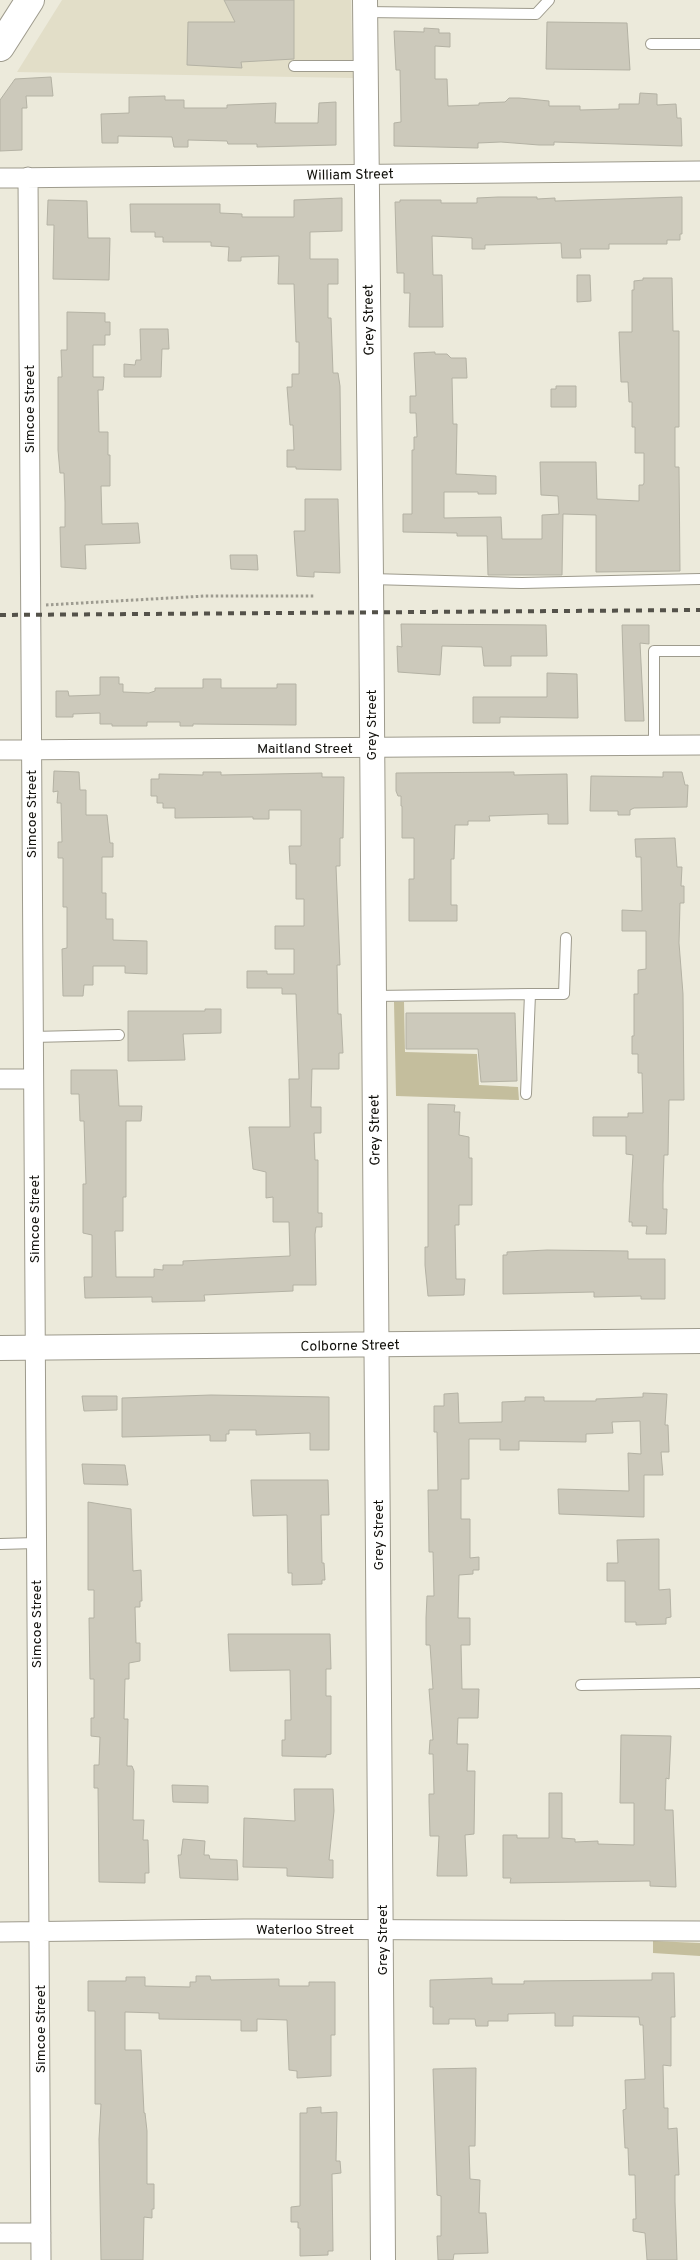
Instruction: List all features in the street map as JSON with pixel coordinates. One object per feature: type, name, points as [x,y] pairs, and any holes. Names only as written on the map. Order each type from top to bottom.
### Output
[{"type":"main road","points":[[0,47],[30,0]]},
{"type":"street","name":"Grey Street","points":[[365,6],[384,2260]]},
{"type":"street","name":"William Street","points":[[0,178],[700,171]]},
{"type":"street","name":"Simcoe Street","points":[[28,178],[30,750],[41,2260]]},
{"type":"street","name":"Maitland Street","points":[[0,750],[700,745]]},
{"type":"street","points":[[0,1079],[33,1079]]},
{"type":"street","name":"Colborne Street","points":[[0,1348],[700,1341]]},
{"type":"street","name":"Waterloo Street","points":[[0,1932],[700,1930]]},
{"type":"street","points":[[0,2233],[41,2233]]},
{"type":"lane","points":[[365,6],[536,14],[549,0]]},
{"type":"lane","points":[[651,44],[700,44]]},
{"type":"lane","points":[[294,66],[365,66]]},
{"type":"lane","points":[[371,579],[522,583],[700,579]]},
{"type":"lane","points":[[654,744],[654,652],[700,651]]},
{"type":"lane","points":[[373,996],[564,994],[566,938]]},
{"type":"lane","points":[[526,1094],[530,994]]},
{"type":"lane","points":[[32,1037],[119,1035]]},
{"type":"lane","points":[[0,1544],[36,1543]]},
{"type":"lane","points":[[581,1685],[700,1682]]},
{"type":"path","points":[[30,606],[205,596],[315,596]]},
{"type":"shaded area","points":[[62,0],[351,0],[353,78],[17,72]]},
{"type":"shaded area","points":[[394,1002],[404,1002],[405,1052],[477,1054],[479,1085],[518,1087],[519,1100],[396,1096]]},
{"type":"shaded area","points":[[653,1941],[700,1943],[700,1956],[653,1953]]},
{"type":"building","points":[[224,0],[294,0],[294,59],[241,62],[242,68],[187,65],[188,22],[235,22]]},
{"type":"building","points":[[547,22],[627,23],[630,70],[546,69]]},
{"type":"building","points":[[424,28],[439,29],[439,33],[450,33],[450,47],[435,46],[435,79],[447,79],[448,106],[479,105],[479,103],[505,102],[509,98],[519,98],[549,101],[549,106],[580,106],[580,110],[619,109],[619,104],[639,104],[640,93],[657,94],[657,105],[676,104],[677,118],[681,118],[682,146],[554,142],[554,145],[539,145],[501,142],[478,143],[478,148],[394,146],[394,123],[401,122],[400,70],[396,70],[394,31],[424,32]]},
{"type":"building","points":[[51,77],[53,96],[26,96],[27,108],[22,108],[22,150],[0,151],[0,100],[15,79]]},
{"type":"building","points":[[165,96],[165,100],[184,100],[184,108],[227,108],[227,105],[276,103],[275,123],[318,123],[319,103],[336,102],[336,145],[257,147],[257,144],[228,144],[227,141],[188,140],[188,147],[174,147],[172,137],[118,136],[118,143],[102,143],[101,114],[129,113],[129,97]]},
{"type":"building","points":[[682,197],[682,234],[680,234],[680,240],[667,240],[667,244],[609,244],[609,249],[580,249],[581,258],[562,258],[561,243],[485,245],[485,249],[472,249],[472,238],[432,236],[433,275],[442,275],[443,327],[409,327],[410,293],[404,293],[404,273],[397,273],[395,202],[400,202],[400,200],[441,200],[441,203],[477,203],[477,198],[555,198],[555,201]]},
{"type":"building","points":[[342,198],[342,231],[310,232],[310,259],[338,259],[338,284],[328,284],[328,318],[331,318],[333,373],[338,373],[340,386],[341,470],[296,469],[296,467],[287,467],[287,450],[294,450],[293,425],[290,425],[287,387],[292,387],[292,374],[299,374],[299,342],[296,342],[294,284],[278,284],[279,256],[241,257],[241,261],[228,261],[229,247],[211,246],[211,242],[163,242],[163,237],[155,237],[155,232],[131,232],[130,204],[220,204],[220,213],[242,214],[242,217],[294,217],[294,200]]},
{"type":"building","points":[[48,200],[87,201],[88,238],[110,238],[109,280],[53,279],[54,225],[47,225]]},
{"type":"building","points":[[577,275],[590,275],[591,301],[577,302]]},
{"type":"building","points":[[643,278],[672,278],[673,331],[679,331],[679,427],[675,427],[675,467],[679,467],[680,571],[596,572],[596,515],[563,514],[562,575],[488,575],[487,536],[457,536],[457,533],[403,532],[403,514],[412,514],[412,450],[414,450],[414,437],[417,437],[416,413],[410,413],[410,396],[416,396],[414,353],[435,352],[435,354],[447,354],[451,358],[466,358],[467,378],[452,378],[453,424],[457,424],[456,474],[496,476],[496,494],[444,492],[444,518],[501,517],[502,539],[542,539],[542,515],[559,514],[558,496],[541,495],[540,462],[596,462],[597,499],[639,501],[639,485],[644,483],[644,453],[635,453],[635,427],[632,427],[632,402],[629,402],[628,382],[621,382],[619,332],[632,332],[632,290],[634,290],[634,281],[643,280]]},
{"type":"building","points":[[67,312],[105,313],[105,322],[110,322],[110,335],[105,335],[105,345],[93,345],[93,377],[104,377],[103,390],[98,390],[99,432],[108,432],[108,455],[110,455],[110,486],[101,486],[102,524],[138,523],[140,543],[85,545],[86,569],[61,567],[60,527],[65,527],[65,502],[64,473],[60,473],[58,450],[58,377],[62,377],[61,350],[67,350]]},
{"type":"building","points":[[140,329],[168,329],[169,349],[162,349],[161,377],[124,377],[124,364],[135,365],[136,360],[141,360]]},
{"type":"building","points":[[556,386],[576,386],[576,407],[551,407],[551,389],[556,389]]},
{"type":"building","points":[[305,499],[338,499],[340,573],[314,572],[314,577],[297,576],[294,531],[305,531]]},
{"type":"building","points":[[230,555],[257,555],[258,570],[231,569]]},
{"type":"building","points":[[401,624],[546,625],[547,656],[511,656],[511,666],[484,666],[482,647],[442,646],[440,675],[398,672],[397,646],[402,647]]},
{"type":"building","points":[[622,625],[649,625],[649,644],[640,643],[644,721],[625,721]]},
{"type":"building","points":[[547,673],[577,674],[578,718],[500,717],[500,723],[473,723],[473,697],[547,697]]},
{"type":"building","points":[[100,677],[119,677],[119,684],[123,684],[123,692],[149,693],[155,691],[155,688],[203,688],[203,679],[221,679],[221,688],[277,688],[277,684],[296,684],[296,725],[193,724],[193,726],[180,726],[180,722],[147,722],[147,726],[112,726],[112,724],[100,724],[100,713],[73,714],[73,717],[56,717],[56,691],[68,691],[69,696],[100,695]]},
{"type":"building","points":[[54,771],[79,772],[80,790],[86,790],[86,815],[107,815],[110,843],[113,843],[113,857],[102,857],[102,893],[106,893],[106,919],[113,919],[113,940],[147,941],[147,974],[125,973],[125,966],[93,966],[93,985],[84,985],[83,996],[63,996],[62,949],[67,948],[67,907],[63,907],[63,858],[58,858],[58,842],[62,842],[61,803],[57,803],[58,791],[53,792]]},
{"type":"building","points":[[203,772],[221,772],[221,775],[322,773],[322,777],[344,777],[343,838],[340,838],[340,866],[336,866],[340,965],[337,965],[338,1014],[341,1014],[343,1053],[339,1053],[339,1069],[312,1069],[311,1107],[321,1107],[321,1133],[314,1133],[315,1160],[318,1160],[318,1213],[322,1213],[322,1227],[316,1227],[315,1234],[316,1285],[293,1285],[293,1291],[204,1295],[205,1301],[152,1302],[152,1297],[85,1298],[84,1277],[92,1277],[92,1235],[83,1233],[83,1184],[86,1184],[84,1121],[80,1121],[79,1094],[71,1094],[71,1070],[117,1070],[119,1106],[142,1106],[141,1121],[126,1121],[126,1197],[123,1197],[123,1231],[115,1231],[116,1277],[154,1277],[154,1269],[163,1270],[163,1265],[183,1265],[183,1261],[290,1256],[289,1222],[273,1222],[273,1197],[266,1198],[266,1172],[253,1169],[249,1127],[290,1127],[289,1079],[299,1079],[296,994],[282,994],[282,988],[247,988],[247,971],[267,971],[267,974],[294,974],[294,949],[275,949],[275,926],[304,926],[304,899],[296,899],[296,864],[290,864],[289,846],[301,846],[301,810],[269,810],[269,819],[253,819],[253,817],[175,818],[175,808],[163,808],[163,803],[157,803],[157,796],[151,796],[151,779],[159,779],[159,774],[203,775]]},
{"type":"building","points":[[514,772],[514,775],[567,774],[568,824],[548,824],[548,814],[489,816],[490,821],[468,821],[468,825],[455,825],[454,859],[451,859],[451,905],[457,905],[457,921],[409,921],[409,879],[414,879],[414,838],[402,838],[402,806],[401,796],[398,796],[396,791],[396,773]]},
{"type":"building","points":[[663,772],[682,772],[685,785],[688,785],[687,807],[634,808],[630,810],[630,815],[618,815],[618,811],[590,811],[591,776],[663,777]]},
{"type":"building","points":[[675,838],[677,867],[682,867],[681,886],[684,886],[684,903],[680,903],[679,943],[683,994],[684,1100],[669,1100],[668,1155],[664,1155],[663,1184],[663,1209],[667,1209],[666,1234],[646,1234],[647,1226],[632,1226],[632,1222],[629,1222],[633,1155],[626,1154],[626,1136],[593,1136],[593,1117],[628,1117],[628,1113],[643,1113],[642,1073],[638,1073],[638,1054],[632,1054],[632,1036],[634,1036],[634,994],[638,994],[638,970],[646,969],[646,931],[622,931],[622,910],[642,911],[641,857],[636,857],[635,839]]},
{"type":"building","points":[[205,1009],[221,1009],[221,1033],[183,1034],[185,1060],[128,1061],[128,1011],[205,1011]]},
{"type":"building","points":[[406,1013],[515,1013],[517,1081],[481,1082],[478,1049],[406,1049]]},
{"type":"building","points":[[428,1104],[455,1105],[454,1112],[460,1112],[459,1135],[469,1137],[469,1158],[472,1158],[472,1205],[459,1205],[459,1225],[455,1225],[456,1279],[465,1279],[464,1295],[428,1296],[425,1247],[428,1247]]},
{"type":"building","points":[[547,1250],[628,1251],[628,1259],[665,1259],[665,1299],[641,1299],[641,1296],[594,1297],[594,1292],[503,1294],[503,1255],[507,1255],[507,1252]]},
{"type":"building","points":[[458,1393],[459,1423],[502,1422],[502,1402],[525,1401],[525,1397],[544,1397],[544,1401],[596,1401],[596,1399],[643,1397],[643,1393],[667,1394],[665,1425],[668,1425],[669,1452],[661,1452],[663,1475],[644,1475],[644,1517],[559,1514],[558,1489],[629,1491],[628,1453],[641,1454],[640,1421],[612,1422],[613,1433],[586,1434],[586,1442],[519,1441],[519,1450],[500,1450],[500,1439],[469,1439],[469,1479],[461,1479],[461,1519],[470,1519],[470,1558],[479,1557],[479,1570],[473,1570],[473,1574],[459,1575],[458,1618],[470,1618],[470,1645],[461,1645],[462,1689],[479,1689],[478,1718],[458,1718],[457,1744],[468,1744],[467,1771],[475,1771],[474,1834],[465,1835],[467,1876],[437,1876],[439,1836],[430,1836],[429,1801],[429,1794],[434,1794],[433,1754],[429,1754],[430,1740],[433,1740],[429,1689],[433,1689],[430,1645],[426,1645],[426,1618],[427,1596],[434,1596],[433,1552],[429,1552],[428,1490],[438,1490],[437,1432],[434,1432],[434,1406],[444,1406],[444,1394]]},
{"type":"building","points":[[211,1395],[329,1397],[329,1450],[310,1450],[310,1433],[256,1435],[256,1430],[229,1430],[229,1434],[226,1434],[226,1441],[210,1441],[210,1435],[122,1437],[122,1398]]},
{"type":"building","points":[[82,1396],[117,1396],[117,1410],[84,1411]]},
{"type":"building","points":[[82,1464],[125,1465],[128,1485],[84,1484]]},
{"type":"building","points":[[251,1480],[328,1480],[329,1515],[321,1515],[322,1563],[324,1563],[325,1580],[322,1580],[322,1584],[292,1585],[292,1573],[288,1573],[287,1515],[253,1516]]},
{"type":"building","points":[[88,1502],[131,1509],[133,1571],[141,1570],[142,1601],[140,1601],[140,1607],[135,1607],[136,1643],[140,1643],[140,1661],[129,1663],[129,1679],[125,1679],[124,1719],[128,1719],[127,1766],[132,1766],[134,1771],[133,1820],[144,1820],[143,1840],[148,1840],[149,1873],[145,1873],[145,1883],[99,1882],[98,1788],[94,1788],[94,1765],[99,1765],[100,1737],[91,1736],[91,1718],[94,1718],[94,1679],[90,1679],[89,1618],[94,1618],[94,1590],[88,1590]]},
{"type":"building","points":[[659,1539],[659,1590],[670,1589],[671,1617],[666,1618],[666,1624],[636,1625],[636,1622],[625,1622],[625,1581],[607,1581],[607,1563],[618,1563],[617,1540]]},
{"type":"building","points":[[228,1634],[330,1634],[331,1669],[326,1669],[326,1696],[331,1696],[331,1754],[326,1755],[326,1757],[282,1756],[282,1740],[285,1740],[285,1720],[291,1720],[290,1670],[230,1671]]},
{"type":"building","points":[[621,1735],[671,1736],[669,1779],[666,1778],[665,1810],[673,1810],[676,1887],[650,1886],[650,1881],[510,1883],[511,1878],[503,1878],[503,1835],[517,1835],[517,1838],[549,1838],[549,1793],[562,1793],[562,1838],[575,1839],[575,1842],[598,1841],[598,1844],[634,1845],[634,1803],[620,1803]]},
{"type":"building","points":[[172,1785],[208,1786],[208,1803],[173,1802]]},
{"type":"building","points":[[294,1789],[333,1789],[334,1811],[329,1860],[333,1860],[333,1878],[287,1876],[287,1868],[243,1867],[244,1818],[295,1821]]},
{"type":"building","points":[[183,1839],[205,1841],[204,1855],[209,1855],[210,1859],[237,1860],[238,1880],[180,1878],[178,1855],[181,1855]]},
{"type":"building","points":[[652,1973],[674,1973],[675,2017],[671,2017],[671,2066],[663,2065],[664,2108],[668,2108],[668,2129],[677,2128],[679,2175],[675,2175],[675,2202],[677,2260],[647,2260],[645,2233],[633,2231],[633,2219],[636,2219],[635,2175],[629,2175],[628,2148],[625,2148],[623,2110],[626,2109],[625,2080],[645,2079],[643,2025],[640,2025],[639,2017],[573,2016],[573,2026],[555,2026],[555,2013],[508,2014],[508,2021],[488,2021],[488,2026],[476,2026],[475,2019],[449,2019],[449,2024],[433,2024],[433,2007],[430,2007],[430,1980],[492,1978],[492,1984],[524,1984],[524,1981],[652,1980]]},
{"type":"building","points":[[196,1976],[210,1976],[211,1980],[279,1979],[279,1986],[309,1986],[309,1982],[335,1982],[335,2035],[331,2035],[331,2076],[297,2078],[297,2071],[289,2070],[287,2020],[257,2019],[257,2031],[241,2031],[241,2020],[159,2019],[159,2013],[125,2012],[125,2050],[141,2050],[144,2113],[147,2131],[147,2184],[154,2184],[154,2209],[152,2209],[152,2218],[144,2217],[143,2260],[101,2260],[99,2139],[101,2104],[95,2104],[95,2011],[88,2011],[88,1981],[126,1981],[126,1977],[145,1977],[145,1986],[190,1987],[190,1982],[196,1982]]},
{"type":"building","points":[[476,2068],[475,2146],[469,2146],[470,2179],[480,2180],[479,2213],[486,2213],[488,2253],[454,2254],[453,2260],[438,2260],[437,2236],[441,2236],[441,2196],[437,2195],[433,2069]]},
{"type":"building","points":[[321,2107],[321,2113],[337,2112],[336,2161],[340,2161],[341,2173],[332,2174],[333,2251],[328,2251],[328,2255],[300,2256],[300,2228],[298,2228],[298,2222],[291,2222],[291,2207],[300,2206],[300,2113],[307,2113],[307,2108]]},
{"type":"railway","points":[[0,615],[700,610]]}]
